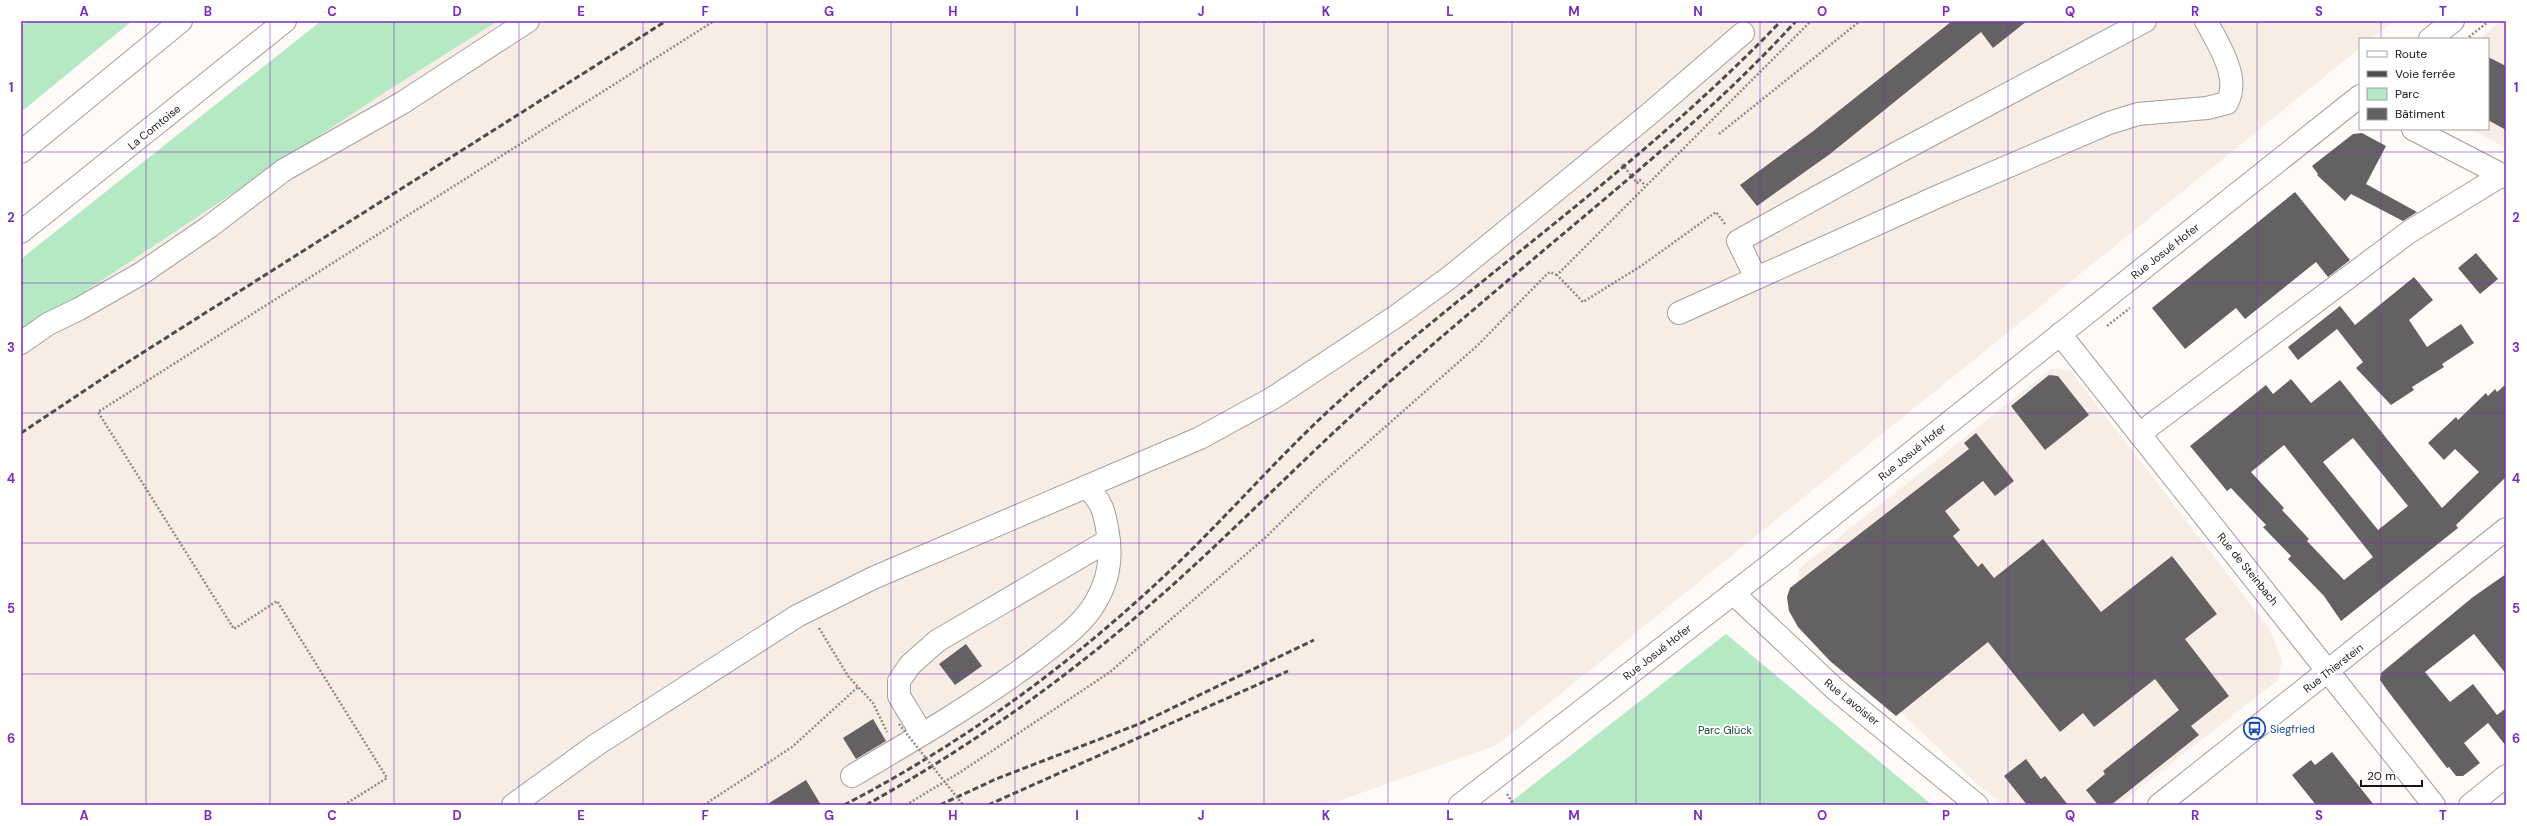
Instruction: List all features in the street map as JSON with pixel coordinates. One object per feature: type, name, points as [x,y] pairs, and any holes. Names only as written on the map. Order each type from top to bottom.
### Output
[{"type":"main road","points":[[21,152],[181,21]]},
{"type":"main road","name":"La Comtoise","points":[[21,232],[285,21]]},
{"type":"main road","points":[[21,343],[48,324],[79,309],[142,273],[209,227],[284,170],[402,103],[528,21]]},
{"type":"main road","points":[[1756,278],[1738,241],[1895,154],[2146,21]]},
{"type":"main road","points":[[1679,313],[2109,123],[2138,114],[2206,108],[2227,102],[2232,94],[2232,80],[2224,57],[2206,21]]},
{"type":"main road","points":[[2431,38],[2453,21]]},
{"type":"main road","points":[[513,805],[616,732],[739,652],[811,610],[873,578],[1158,457],[1234,421],[1321,367],[1450,277],[1612,144],[1743,33]]},
{"type":"main road","name":"Rue Josué Hofer","points":[[1460,805],[1732,593],[2359,99]]},
{"type":"main road","points":[[2415,130],[2504,176]]},
{"type":"main road","points":[[2140,434],[2408,232],[2504,176]]},
{"type":"main road","name":"Rue de Steinbach","points":[[2060,334],[2329,670],[2434,805]]},
{"type":"main road","points":[[852,776],[1011,678],[1078,625],[1095,604],[1106,582],[1109,540],[1104,512],[1094,493],[1085,487]]},
{"type":"main road","name":"Rue Thierstein","points":[[2159,805],[2506,529]]},
{"type":"main road","points":[[922,734],[899,696],[899,681],[910,665],[937,641],[1109,540]]},
{"type":"main road","name":"Rue Lavoisier","points":[[1732,593],[1836,690],[1976,805]]},
{"type":"main road","points":[[2470,805],[2506,776]]},
{"type":"path","points":[[344,805],[387,778],[366,742],[277,601],[234,629],[98,412],[714,21]]},
{"type":"path","points":[[1557,275],[1811,21]]},
{"type":"path","points":[[1719,134],[1860,21]]},
{"type":"path","points":[[2468,38],[2490,21]]},
{"type":"path","points":[[1612,144],[1620,154],[1615,157],[1638,183],[1640,180],[1645,186]]},
{"type":"path","points":[[906,805],[977,761],[1110,672],[1266,537],[1316,488],[1478,345],[1550,272],[1557,275],[1583,302],[1641,266],[1716,212],[1738,241]]},
{"type":"path","points":[[811,610],[834,654],[858,687],[871,701],[895,750]]},
{"type":"path","points":[[704,805],[792,746],[858,687]]},
{"type":"path","points":[[871,701],[878,696]]},
{"type":"path","points":[[899,724],[963,805]]},
{"type":"path","points":[[1504,790],[1514,805]]},
{"type":"shaded area","points":[[498,21],[2394,21],[2372,38],[2359,38],[2359,49],[1497,745],[1327,805],[21,805],[21,334],[387,91]]},
{"type":"shaded area","points":[[2502,21],[2506,21],[2506,148],[2473,130],[2489,130],[2489,38],[2480,38]]},
{"type":"shaded area","points":[[2051,369],[2070,370],[2269,628],[2282,661],[2278,680],[2118,805],[2004,805],[1978,785],[1794,612],[1799,569]]},
{"type":"green space","points":[[28,21],[132,21],[21,112],[21,26]]},
{"type":"green space","points":[[321,21],[498,21],[387,91],[21,334],[21,259]]},
{"type":"green space","name":"Parc Glück","points":[[1726,634],[1932,805],[1507,805],[1530,787]]},
{"type":"building","points":[[1952,21],[2027,21],[1993,48],[1981,32],[1830,154],[1757,206],[1740,185],[1812,132]]},
{"type":"building","points":[[2489,58],[2506,66],[2506,130],[2489,121]]},
{"type":"building","points":[[2362,133],[2386,146],[2366,184],[2417,212],[2403,221],[2351,194],[2345,201],[2317,175],[2318,174],[2312,166],[2353,134]]},
{"type":"building","points":[[2295,192],[2350,260],[2328,277],[2316,262],[2245,319],[2236,308],[2185,349],[2152,308]]},
{"type":"building","points":[[2476,253],[2498,279],[2480,294],[2458,268]]},
{"type":"building","points":[[2414,277],[2433,300],[2409,320],[2427,347],[2461,324],[2474,343],[2442,364],[2444,367],[2412,387],[2414,390],[2391,405],[2356,368],[2363,362],[2337,329],[2298,360],[2288,347],[2340,306],[2355,325]]},
{"type":"building","points":[[2049,375],[2058,376],[2089,415],[2045,450],[2011,406]]},
{"type":"building","points":[[2291,379],[2311,403],[2340,380],[2442,508],[2479,472],[2455,449],[2444,460],[2428,443],[2456,417],[2458,420],[2486,393],[2488,396],[2495,389],[2497,392],[2506,384],[2506,477],[2456,525],[2458,528],[2341,621],[2324,596],[2288,559],[2291,556],[2263,527],[2266,525],[2231,488],[2227,491],[2190,446],[2266,385],[2273,394]],"holes":[[[2353,438],[2408,506],[2378,530],[2323,462]],[[2284,445],[2373,557],[2344,580],[2307,541],[2309,539],[2282,510],[2284,508],[2251,472]]]},
{"type":"building","points":[[1976,433],[2014,481],[1995,496],[1983,481],[1945,511],[1960,530],[1953,536],[1978,567],[1982,563],[1994,578],[2043,539],[2101,612],[2172,556],[2217,614],[2185,639],[2229,696],[2191,726],[2199,735],[2111,805],[2098,805],[2086,790],[2105,774],[2103,771],[2179,710],[2155,679],[2094,727],[2083,713],[2060,732],[1988,642],[1896,716],[1830,661],[1798,627],[1789,611],[1787,597],[1790,588],[1969,449],[1964,443]]},
{"type":"building","points":[[2506,574],[2506,674],[2474,634],[2425,672],[2450,702],[2473,684],[2497,715],[2506,708],[2506,746],[2488,723],[2464,743],[2480,763],[2463,776],[2456,776],[2449,767],[2447,768],[2387,690],[2380,680],[2381,673],[2473,597]]},
{"type":"building","points":[[966,644],[982,666],[955,685],[939,664]]},
{"type":"building","points":[[873,719],[886,741],[856,759],[843,738]]},
{"type":"building","points":[[2332,752],[2374,805],[2316,805],[2292,775],[2311,760],[2315,765]]},
{"type":"building","points":[[2026,759],[2041,779],[2045,776],[2068,805],[2027,805],[2004,776]]},
{"type":"building","points":[[806,780],[821,805],[766,805]]},
{"type":"railway","points":[[21,433],[120,367],[666,21]]},
{"type":"railway","points":[[844,805],[934,754],[977,726],[1019,696],[1100,633],[1177,564],[1282,456],[1347,394],[1402,347],[1623,167],[1730,72],[1781,21]]},
{"type":"railway","points":[[866,805],[978,737],[1084,660],[1118,632],[1241,522],[1328,438],[1388,383],[1698,118],[1748,71],[1796,21]]},
{"type":"railway","points":[[940,805],[996,779],[1139,724],[1314,640]]},
{"type":"railway","points":[[988,805],[1288,671]]},
{"type":"place","name":"Siegfried","points":[[2255,729]]}]
